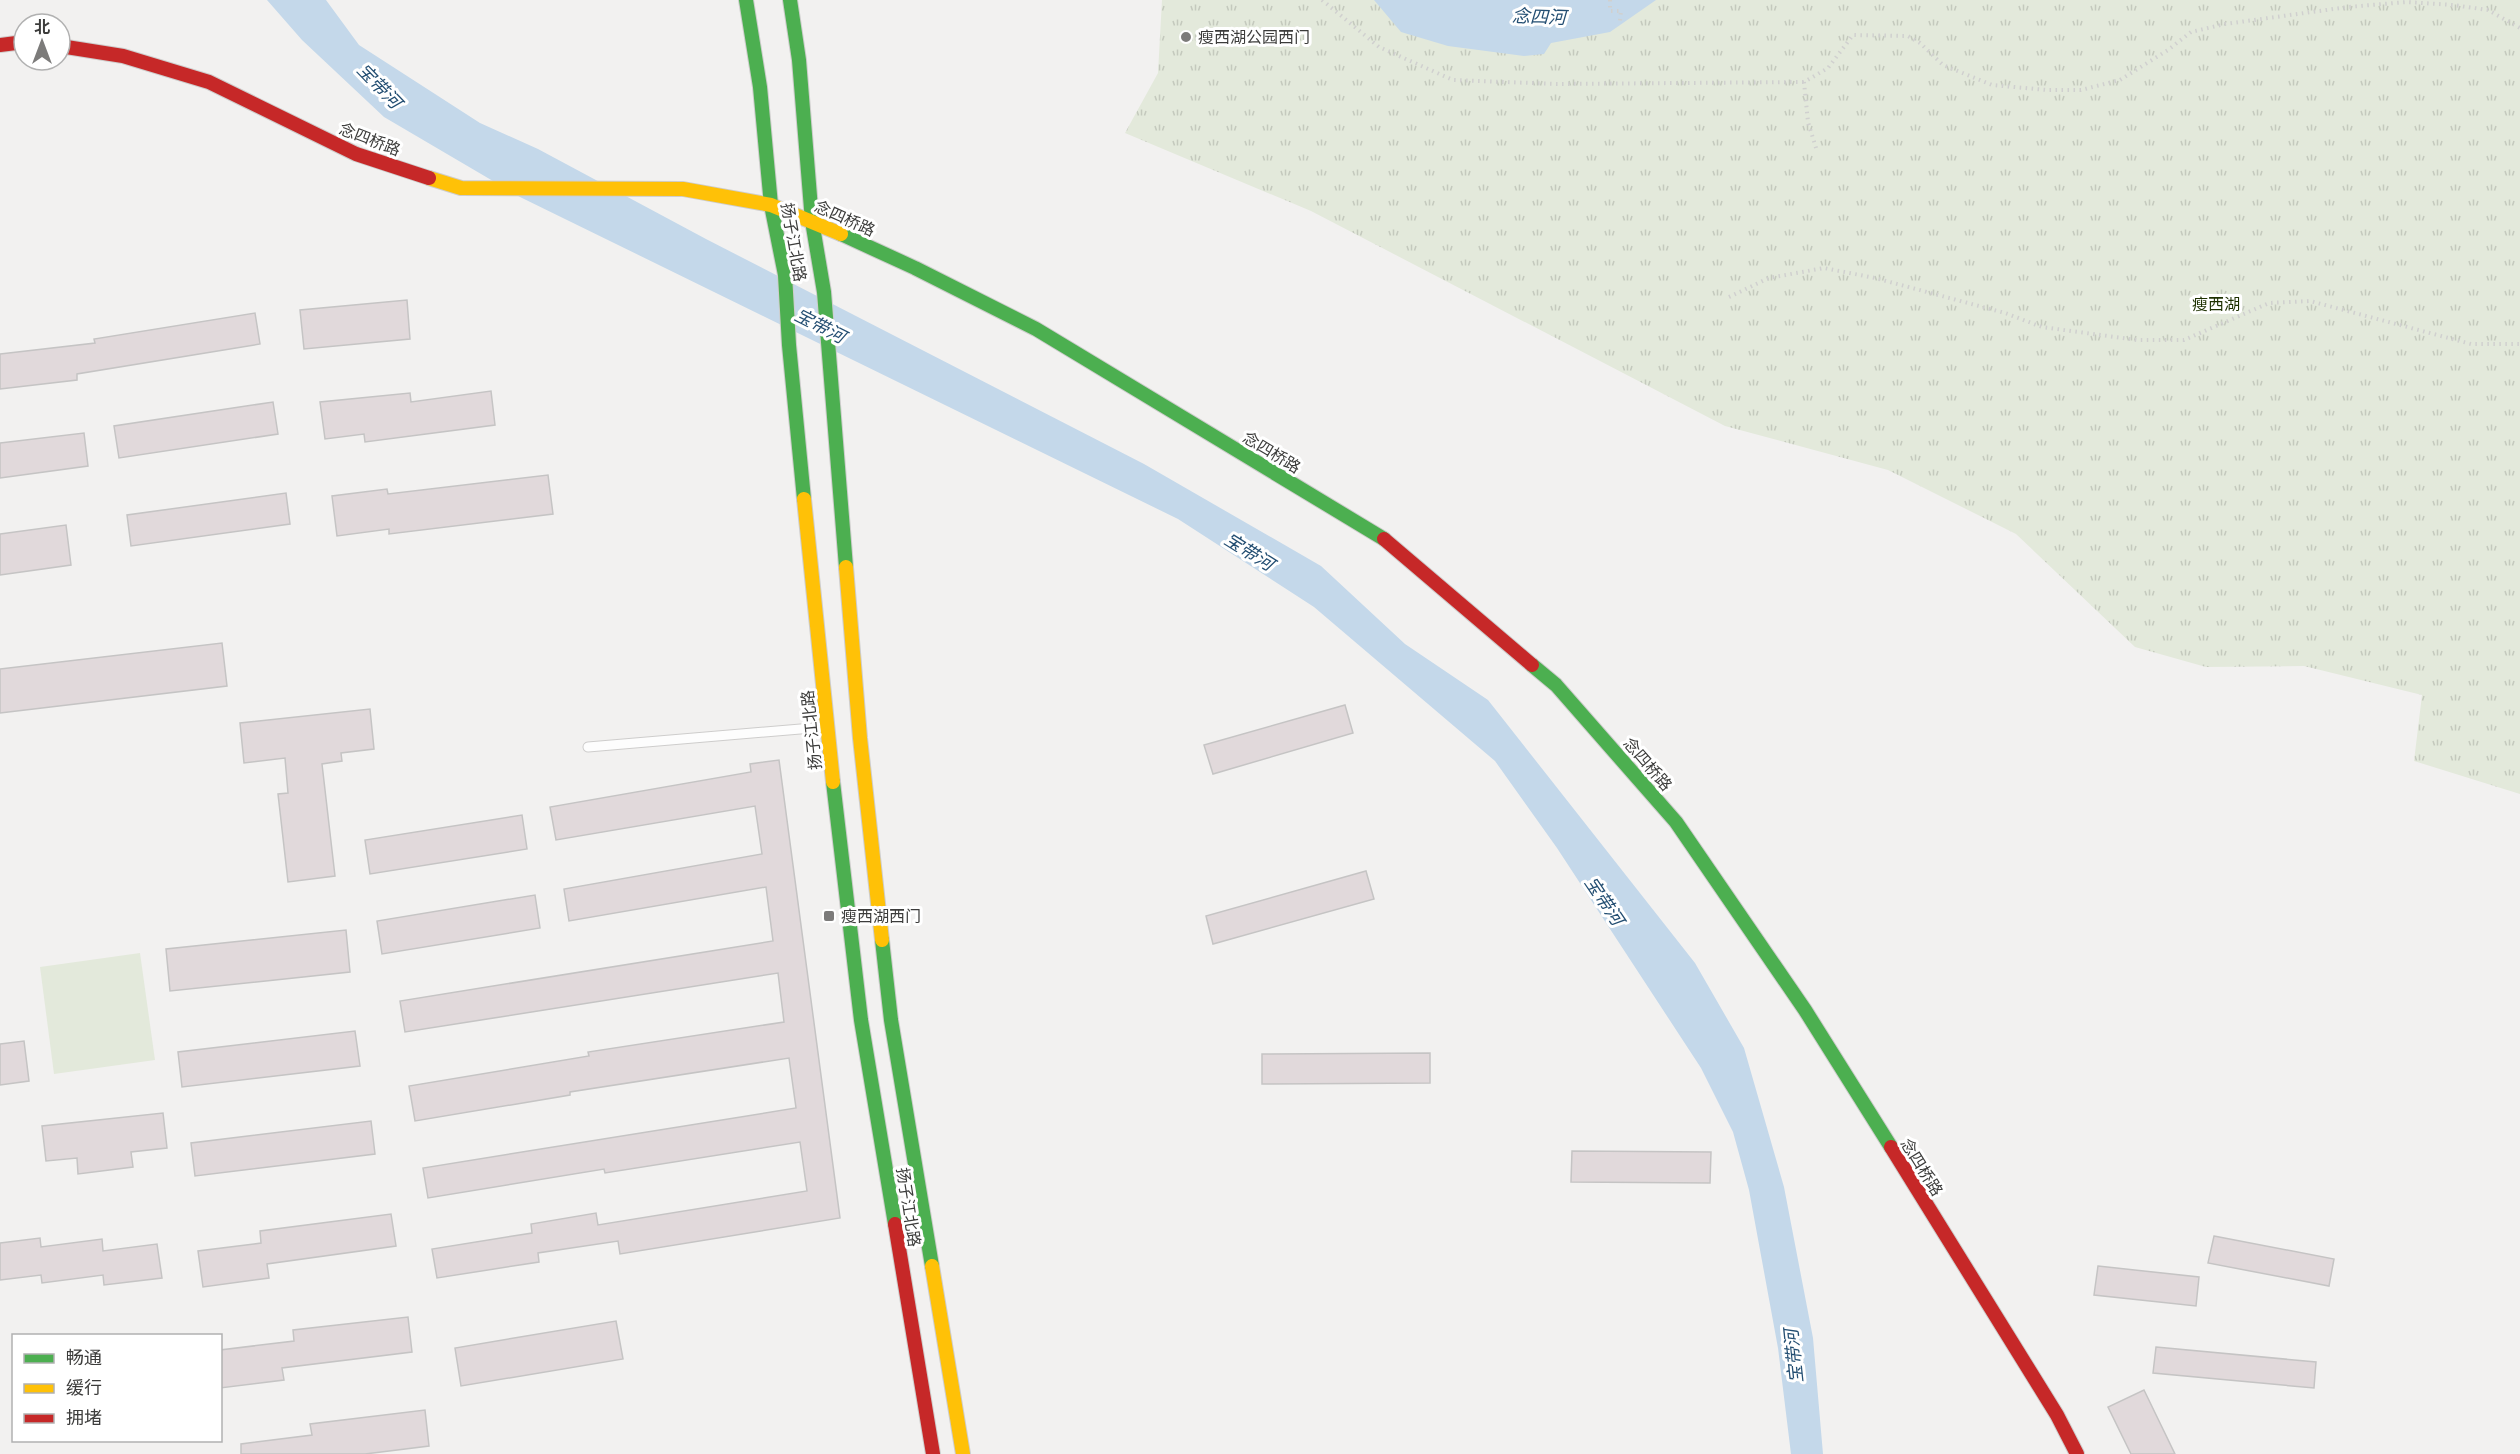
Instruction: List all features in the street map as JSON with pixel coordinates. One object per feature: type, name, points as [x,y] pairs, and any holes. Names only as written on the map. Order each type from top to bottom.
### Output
[{"type":"main road","name":"扬子江北路","points":[[746,0],[760,87],[771,205],[785,274],[789,345],[827,727],[861,1020],[933,1454]]},
{"type":"main road","name":"扬子江北路","points":[[790,0],[799,60],[812,220],[824,292],[860,738],[891,1020],[963,1454]]},
{"type":"main road","name":"念四桥路","points":[[72,48],[123,56],[209,82],[357,154],[461,188],[683,189],[771,205],[812,220],[915,268],[1036,329],[1388,542],[1556,685],[1676,822],[1805,1010],[2057,1415],[2077,1454]]},
{"type":"lane","points":[[588,747],[827,727]]},
{"type":"path","points":[[1322,0],[1379,47],[1453,80],[1557,84],[1804,82],[1828,68],[1853,35],[1908,36],[1920,43],[1943,65],[1992,85],[2047,90],[2080,90],[2120,80],[2168,50],[2191,32],[2225,24],[2338,8],[2407,2],[2453,5],[2488,10],[2520,28]]},
{"type":"path","points":[[1610,0],[1610,11],[1621,12],[1620,21]]},
{"type":"path","points":[[1804,82],[1808,122],[1816,148]]},
{"type":"path","points":[[1729,297],[1769,278],[1824,268],[1875,278],[2005,313],[2042,327],[2138,340],[2184,340],[2269,303],[2310,301],[2471,344],[2520,344]]},
{"type":"green space","name":"瘦西湖","points":[[1162,0],[2520,0],[2520,794],[2414,761],[2422,695],[2304,666],[2206,667],[2135,647],[2016,534],[1888,470],[1725,426],[1311,211],[1125,133],[1158,73]]},
{"type":"green space","points":[[140,953],[155,1060],[54,1074],[40,967]]},
{"type":"water","name":"宝带河","points":[[267,0],[326,0],[359,45],[480,123],[538,149],[706,239],[1144,464],[1321,566],[1405,644],[1488,700],[1695,963],[1744,1048],[1784,1187],[1813,1338],[1823,1454],[1791,1454],[1778,1348],[1749,1190],[1733,1132],[1701,1068],[1557,848],[1495,761],[1314,607],[1178,519],[520,197],[384,117],[302,40]]},
{"type":"water","name":"念四河","points":[[1374,0],[1656,0],[1610,32],[1551,43],[1544,54],[1524,56],[1448,46],[1401,32]]},
{"type":"building","points":[[407,300],[410,339],[304,349],[300,310]]},
{"type":"building","points":[[255,313],[260,344],[77,374],[77,380],[0,389],[0,354],[95,343],[94,339]]},
{"type":"building","points":[[491,391],[495,425],[365,442],[364,434],[325,439],[320,402],[410,393],[411,402]]},
{"type":"building","points":[[273,402],[278,434],[119,458],[114,426]]},
{"type":"building","points":[[84,433],[88,466],[0,478],[0,443]]},
{"type":"building","points":[[548,475],[553,514],[389,534],[389,529],[337,536],[332,496],[387,489],[388,494]]},
{"type":"building","points":[[286,493],[290,524],[131,546],[127,515]]},
{"type":"building","points":[[66,525],[71,565],[0,575],[0,534]]},
{"type":"building","points":[[222,643],[227,686],[0,713],[0,669]]},
{"type":"building","points":[[1345,705],[1353,733],[1213,774],[1204,745]]},
{"type":"building","points":[[370,709],[374,749],[341,753],[342,761],[322,764],[335,876],[288,882],[278,794],[288,793],[285,758],[244,763],[240,723]]},
{"type":"building","points":[[779,760],[840,1218],[620,1254],[618,1241],[538,1253],[539,1262],[437,1278],[432,1249],[532,1233],[531,1224],[596,1213],[598,1225],[807,1191],[800,1142],[605,1173],[604,1169],[428,1198],[423,1168],[796,1108],[789,1058],[570,1092],[570,1095],[415,1121],[409,1086],[589,1056],[588,1052],[784,1022],[778,973],[405,1032],[400,1001],[773,941],[766,887],[569,921],[564,889],[762,854],[755,806],[556,840],[550,807],[751,772],[750,764]]},
{"type":"building","points":[[522,815],[527,849],[370,874],[365,840]]},
{"type":"building","points":[[1366,871],[1374,899],[1213,944],[1206,916]]},
{"type":"building","points":[[535,895],[540,928],[382,954],[377,921]]},
{"type":"building","points":[[346,930],[350,972],[170,991],[166,949]]},
{"type":"building","points":[[355,1031],[360,1066],[182,1087],[178,1052]]},
{"type":"building","points":[[24,1041],[29,1081],[0,1085],[0,1044]]},
{"type":"building","points":[[1430,1053],[1430,1083],[1262,1084],[1262,1054]]},
{"type":"building","points":[[163,1113],[167,1148],[131,1152],[133,1167],[78,1174],[77,1158],[46,1161],[42,1126]]},
{"type":"building","points":[[371,1121],[375,1154],[195,1176],[191,1143]]},
{"type":"building","points":[[1572,1151],[1711,1152],[1710,1183],[1571,1182]]},
{"type":"building","points":[[391,1214],[396,1246],[267,1264],[269,1278],[203,1287],[198,1251],[261,1243],[260,1231]]},
{"type":"building","points":[[2214,1236],[2334,1259],[2329,1286],[2208,1263]]},
{"type":"building","points":[[40,1238],[41,1247],[102,1239],[103,1251],[157,1244],[162,1278],[104,1285],[103,1275],[42,1283],[41,1275],[0,1280],[0,1243]]},
{"type":"building","points":[[2098,1266],[2199,1277],[2196,1306],[2094,1295]]},
{"type":"building","points":[[408,1317],[412,1352],[282,1368],[284,1380],[222,1388],[222,1350],[294,1341],[293,1330]]},
{"type":"building","points":[[616,1321],[623,1359],[461,1386],[455,1348]]},
{"type":"building","points":[[2156,1347],[2316,1362],[2314,1388],[2153,1373]]},
{"type":"building","points":[[2144,1390],[2175,1454],[2131,1454],[2108,1407]]},
{"type":"building","points":[[425,1410],[429,1446],[365,1454],[241,1454],[241,1444],[312,1435],[310,1424]]},
{"type":"traffic: fast","points":[[746,0],[760,87],[771,205],[785,275],[789,345],[804,499]]},
{"type":"traffic: fast","points":[[790,0],[799,60],[812,221],[824,292],[846,567]]},
{"type":"traffic: fast","points":[[841,234],[915,268],[1036,329],[1384,539]]},
{"type":"traffic: fast","points":[[1532,665],[1556,685],[1676,822],[1805,1010],[1891,1147]]},
{"type":"traffic: fast","points":[[833,782],[861,1020],[895,1224]]},
{"type":"traffic: fast","points":[[882,940],[891,1020],[932,1266]]},
{"type":"traffic: slow","points":[[429,178],[461,188],[683,189],[771,205],[841,234]]},
{"type":"traffic: slow","points":[[804,499],[833,782]]},
{"type":"traffic: slow","points":[[846,567],[860,738],[882,940]]},
{"type":"traffic: slow","points":[[932,1266],[963,1454]]},
{"type":"traffic: jam","points":[[0,45],[12,44]]},
{"type":"traffic: jam","points":[[72,48],[123,56],[209,82],[356,154],[429,178]]},
{"type":"traffic: jam","points":[[1384,539],[1532,665]]},
{"type":"traffic: jam","points":[[1891,1147],[2057,1415],[2077,1454]]},
{"type":"traffic: jam","points":[[895,1224],[933,1454]]},
{"type":"place","name":"瘦西湖公园西门","points":[[1186,37]]},
{"type":"place","name":"瘦西湖西门","points":[[829,916]]}]
